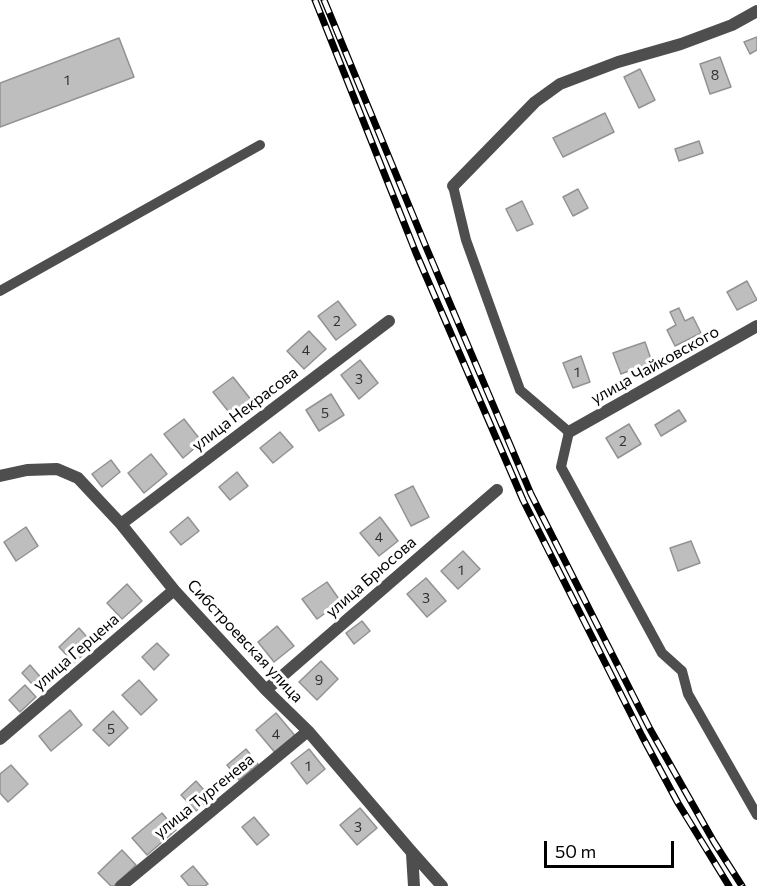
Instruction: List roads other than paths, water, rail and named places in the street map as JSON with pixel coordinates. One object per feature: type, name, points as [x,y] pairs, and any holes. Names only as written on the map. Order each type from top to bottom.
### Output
[{"type":"street","points":[[453,186],[535,102],[560,84],[618,62],[681,44],[732,25],[757,11]]},
{"type":"street","name":"улица Некрасова","points":[[121,524],[389,321]]},
{"type":"street","name":"улица Чайковского","points":[[569,432],[757,326]]},
{"type":"street","name":"Сибстроевская улица","points":[[0,476],[27,470],[57,469],[78,478],[121,524],[174,590],[266,690],[308,731],[442,886]]},
{"type":"street","name":"улица Брюсова","points":[[266,690],[497,490]]},
{"type":"street","name":"улица Герцена","points":[[0,740],[174,590]]},
{"type":"street","name":"улица Тургенева","points":[[121,886],[308,731]]},
{"type":"street","points":[[410,850],[413,855],[414,886]]},
{"type":"lane","points":[[0,291],[260,144]]},
{"type":"lane","points":[[453,186],[466,240],[520,390],[569,432],[561,467],[662,653],[682,671],[688,694],[757,815]]},
{"type":"railway","points":[[315,0],[416,253],[523,500],[642,736],[678,803],[729,886]]},
{"type":"railway","points":[[324,0],[531,494],[650,729],[714,842],[742,886]]}]
